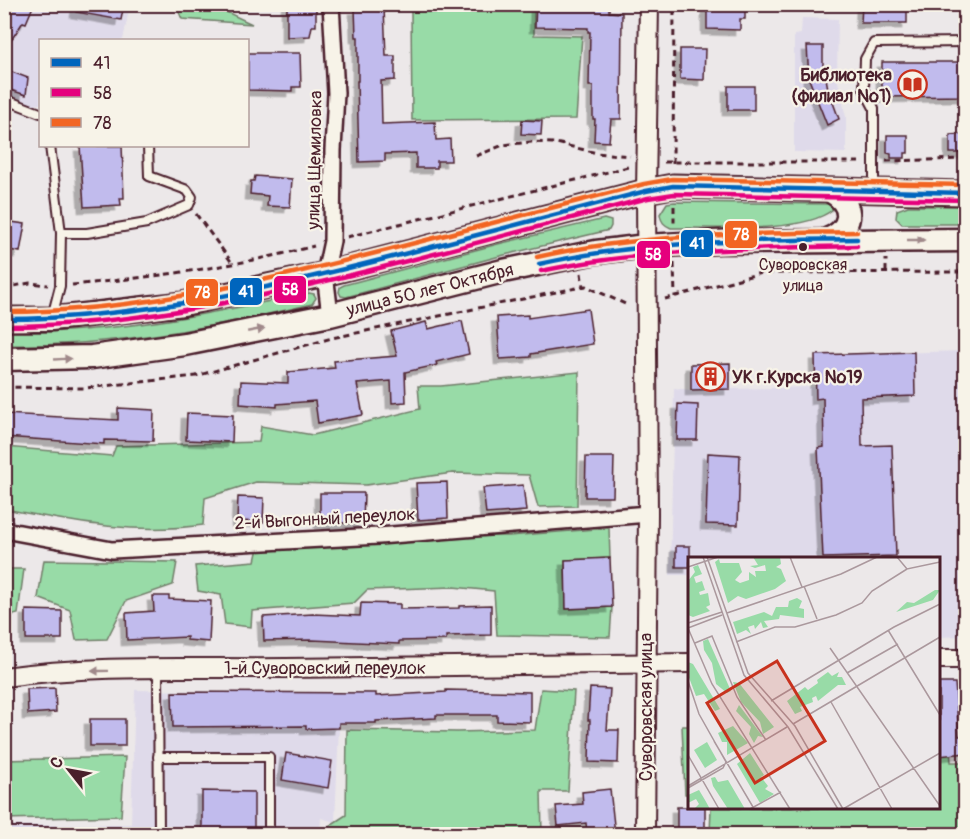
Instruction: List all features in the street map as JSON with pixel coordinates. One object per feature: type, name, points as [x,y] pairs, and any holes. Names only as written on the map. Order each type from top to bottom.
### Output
[{"type":"main road","points":[[4,319],[51,319],[182,304],[325,274],[673,186],[966,193]]},
{"type":"main road","points":[[827,240],[839,235],[846,226],[848,215],[843,198],[831,191]]},
{"type":"main road","points":[[876,192],[865,206],[862,216],[869,233],[878,239]]},
{"type":"main road","name":"улица 50 лет Октября","points":[[4,359],[92,357],[185,344],[330,315],[503,271],[596,252],[674,244],[878,239],[966,240]]},
{"type":"street","name":"улица Щемиловка","points":[[330,315],[325,274],[332,241],[336,93],[331,4]]},
{"type":"street","name":"Суворовская улица","points":[[645,834],[648,514],[646,191],[649,4]]},
{"type":"street","name":"2-й Выгонный переулок","points":[[4,530],[112,550],[379,536],[648,514]]},
{"type":"street","points":[[940,659],[966,659]]},
{"type":"street","name":"1-й Суворовский переулок","points":[[4,677],[43,672],[158,669],[495,667],[688,663]]},
{"type":"lane","points":[[876,192],[874,108],[864,89],[865,59],[874,43],[966,42]]},
{"type":"lane","points":[[4,99],[39,113]]},
{"type":"lane","points":[[50,147],[61,234],[60,286],[51,319]]},
{"type":"lane","points":[[61,234],[87,233],[147,223],[189,206],[192,197],[187,190],[149,176],[148,147]]},
{"type":"lane","points":[[158,669],[159,834]]},
{"type":"lane","points":[[158,757],[269,757],[269,834]]},
{"type":"path","points":[[674,4],[675,297]]},
{"type":"path","points":[[476,156],[503,145],[531,142],[556,143],[597,153],[647,161],[874,162],[966,159]]},
{"type":"path","points":[[624,167],[647,161]]},
{"type":"path","points":[[189,206],[233,264]]},
{"type":"path","points":[[4,387],[85,388],[196,376],[332,338],[586,286],[625,304],[675,297],[761,273],[966,272]]},
{"type":"shaded area","points":[[4,5],[130,5],[123,39],[39,39],[39,104],[5,106]]},
{"type":"shaded area","points":[[802,18],[838,19],[837,77],[846,117],[846,153],[794,152],[794,35],[801,34]]},
{"type":"shaded area","points":[[965,351],[965,636],[940,637],[940,557],[688,557],[688,575],[670,575],[674,388],[691,390],[816,387],[815,355]]},
{"type":"shaded area","points":[[135,690],[338,693],[339,728],[335,822],[321,818],[320,834],[5,834],[4,826],[131,824]]},
{"type":"green space","points":[[176,5],[217,5],[220,9],[252,24],[182,19]]},
{"type":"green space","points":[[421,5],[534,5],[534,35],[582,36],[576,119],[412,120],[411,11],[421,8]]},
{"type":"green space","points":[[667,203],[828,204],[832,210],[818,218],[779,226],[671,228],[663,223],[660,214]]},
{"type":"green space","points":[[908,206],[965,206],[965,224],[902,224],[896,218],[897,210]]},
{"type":"green space","points":[[604,219],[611,221],[609,230],[346,297],[341,296],[339,292],[340,287],[344,285],[498,244]]},
{"type":"green space","points":[[309,293],[314,294],[316,298],[312,304],[198,328],[82,343],[5,345],[5,332],[120,327],[158,322]]},
{"type":"green space","points":[[579,372],[577,506],[538,507],[529,475],[453,473],[366,485],[256,482],[205,498],[203,525],[177,528],[103,526],[5,509],[5,447],[112,456],[116,446],[259,442],[261,426],[313,435],[420,409],[418,386],[441,386]]},
{"type":"green space","points":[[609,528],[610,558],[565,560],[566,609],[612,607],[610,637],[497,635],[494,591],[453,587],[367,590],[354,603],[252,611],[251,627],[225,624],[221,595],[198,591],[195,566],[255,561],[258,548],[458,536],[509,536]]},
{"type":"green space","points":[[44,560],[177,562],[173,585],[126,601],[107,639],[76,640],[70,610],[38,598]]},
{"type":"green space","points":[[5,569],[24,569],[18,614],[5,617]]},
{"type":"green space","points":[[541,689],[574,691],[568,791],[541,791],[542,834],[329,834],[329,826],[346,815],[347,730],[457,732],[535,730]]},
{"type":"green space","points":[[948,724],[951,762],[965,762],[965,834],[710,834],[711,809],[940,809],[940,725]]},
{"type":"green space","points":[[682,726],[688,726],[688,794],[685,794]]},
{"type":"green space","points":[[125,757],[121,816],[5,819],[5,760]]},
{"type":"building","points":[[4,4],[34,4],[26,23],[23,22],[4,51]]},
{"type":"building","points":[[77,4],[124,4],[121,20],[76,12]]},
{"type":"building","points":[[287,4],[316,4],[316,26],[312,26],[310,36],[287,37]]},
{"type":"building","points":[[536,4],[609,4],[609,12],[622,13],[621,119],[611,119],[609,142],[594,141],[595,119],[593,119],[593,86],[589,86],[590,32],[588,28],[535,27]]},
{"type":"building","points":[[707,4],[745,4],[745,19],[740,19],[740,30],[707,29]]},
{"type":"building","points":[[862,4],[907,4],[907,23],[861,23]]},
{"type":"building","points":[[384,8],[386,56],[395,56],[395,80],[381,81],[382,124],[435,122],[436,140],[450,139],[451,161],[437,161],[437,168],[416,168],[416,153],[385,154],[385,161],[359,162],[358,37],[356,37],[355,9]]},
{"type":"building","points":[[807,46],[823,46],[823,78],[826,78],[839,119],[827,125],[809,79]]},
{"type":"building","points":[[680,49],[705,49],[704,80],[680,79]]},
{"type":"building","points":[[249,53],[300,53],[301,87],[292,87],[292,91],[249,90]]},
{"type":"building","points":[[882,62],[966,62],[966,96],[882,97]]},
{"type":"building","points":[[4,69],[28,78],[26,95],[4,88]]},
{"type":"building","points":[[728,86],[754,86],[754,110],[728,110]]},
{"type":"building","points":[[522,120],[542,121],[541,135],[521,134]]},
{"type":"building","points":[[966,134],[966,153],[950,153],[950,135]]},
{"type":"building","points":[[887,135],[908,135],[908,153],[905,153],[905,158],[891,158],[891,154],[887,153]]},
{"type":"building","points":[[80,147],[122,147],[124,198],[120,198],[121,205],[84,207]]},
{"type":"building","points":[[255,176],[292,179],[290,207],[267,206],[268,196],[250,194],[251,181],[254,181]]},
{"type":"building","points":[[4,221],[25,224],[20,252],[4,249]]},
{"type":"building","points":[[588,309],[593,344],[531,354],[531,357],[500,359],[497,317],[528,315],[528,318]]},
{"type":"building","points":[[462,321],[469,354],[436,362],[437,365],[405,372],[406,402],[392,403],[391,381],[357,384],[363,415],[318,423],[315,401],[277,404],[277,407],[240,404],[241,381],[288,383],[288,372],[335,368],[334,361],[397,356],[391,331],[426,322],[428,329]]},
{"type":"building","points":[[914,352],[915,396],[861,398],[862,446],[892,445],[896,556],[823,557],[818,448],[824,447],[823,398],[816,399],[815,355]]},
{"type":"building","name":"УК г.Курска №19","points":[[730,363],[730,389],[691,390],[691,364]]},
{"type":"building","points":[[678,404],[698,405],[697,440],[677,440]]},
{"type":"building","points":[[118,408],[154,410],[153,441],[104,440],[104,444],[4,437],[4,414],[118,420]]},
{"type":"building","points":[[187,413],[233,415],[232,442],[186,440]]},
{"type":"building","points":[[708,453],[740,455],[738,525],[706,524]]},
{"type":"building","points":[[586,457],[614,457],[613,497],[585,497]]},
{"type":"building","points":[[447,482],[448,518],[418,520],[416,483]]},
{"type":"building","points":[[523,485],[526,511],[486,514],[483,488]]},
{"type":"building","points":[[320,493],[364,493],[363,523],[320,523]]},
{"type":"building","points":[[238,497],[264,498],[263,522],[237,521]]},
{"type":"building","points":[[676,546],[690,546],[688,567],[676,567]]},
{"type":"building","points":[[610,558],[612,607],[566,609],[565,560]]},
{"type":"building","points":[[153,596],[211,601],[209,642],[187,640],[187,637],[127,640],[126,613],[154,611]]},
{"type":"building","points":[[361,603],[400,604],[400,609],[491,605],[491,635],[446,636],[446,640],[399,641],[399,644],[312,640],[264,641],[263,617],[313,614],[360,616]]},
{"type":"building","points":[[26,610],[62,611],[62,639],[26,639]]},
{"type":"building","points":[[940,683],[955,683],[959,736],[966,736],[966,753],[940,756]]},
{"type":"building","points":[[55,688],[56,712],[28,714],[27,689]]},
{"type":"building","points":[[590,688],[610,689],[607,730],[619,730],[618,763],[589,762]]},
{"type":"building","points":[[446,690],[530,692],[530,722],[497,721],[497,715],[436,715],[436,718],[376,721],[376,723],[339,723],[339,728],[306,729],[306,726],[173,727],[172,692],[376,693],[376,696],[446,692]]},
{"type":"building","points":[[90,719],[125,719],[125,746],[90,746]]},
{"type":"building","points":[[286,753],[332,761],[328,788],[282,780]]},
{"type":"building","points":[[610,789],[615,834],[587,834],[586,823],[558,826],[556,806],[583,804],[582,792]]},
{"type":"building","points":[[202,791],[254,792],[254,834],[202,834]]},
{"type":"building","points":[[677,807],[705,809],[705,834],[677,834]]},
{"type":"transit line","name":"78","points":[[4,312],[55,311],[157,300],[258,281],[644,184],[672,179],[966,185]]},
{"type":"transit line","name":"41","points":[[4,319],[55,318],[208,299],[358,266],[673,186],[966,193]]},
{"type":"transit line","name":"58","points":[[4,326],[56,325],[107,320],[158,314],[260,296],[411,260],[648,198],[674,194],[966,200]]},
{"type":"transit line","name":"78","points":[[537,257],[577,249],[657,239],[736,234],[857,232]]},
{"type":"transit line","name":"41","points":[[539,264],[618,250],[658,246],[737,241],[857,239]]},
{"type":"transit line","name":"58","points":[[541,271],[581,263],[659,254],[737,249],[857,246]]},
{"type":"place","name":"Библиотека (филиал №1)","points":[[913,85]]},
{"type":"place","name":"Суворовская улица","points":[[803,247]]},
{"type":"place","name":"УК г.Курска №19","points":[[711,377]]}]
